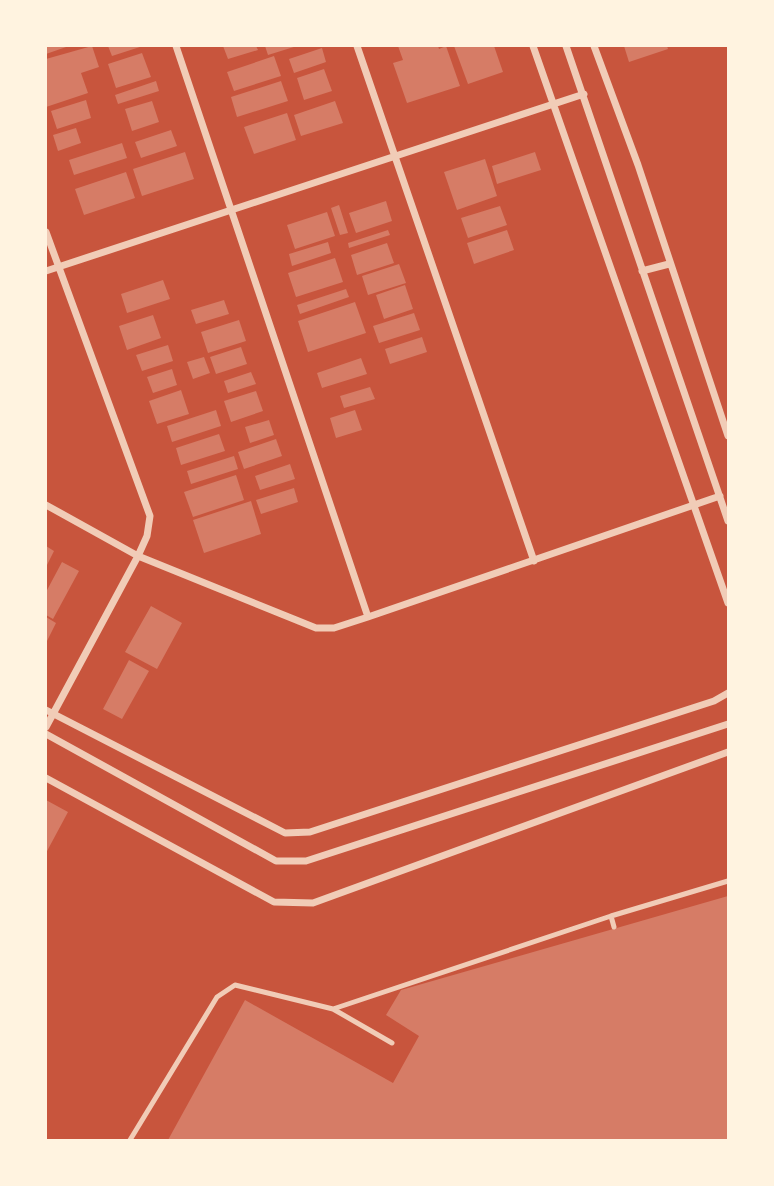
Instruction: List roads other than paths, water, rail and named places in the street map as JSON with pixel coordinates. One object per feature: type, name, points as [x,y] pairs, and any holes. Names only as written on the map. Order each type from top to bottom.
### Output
[{"type":"street","points":[[176,46],[368,617]]},
{"type":"street","points":[[357,46],[534,561]]},
{"type":"street","points":[[533,46],[729,603]]},
{"type":"street","points":[[566,46],[729,520]]},
{"type":"street","points":[[594,46],[638,165],[669,264],[729,436]]},
{"type":"street","points":[[46,271],[394,154],[584,94]]},
{"type":"street","points":[[46,232],[150,516],[147,536],[138,555],[49,712],[46,727]]},
{"type":"street","points":[[642,271],[669,264]]},
{"type":"street","points":[[46,505],[138,555],[316,628],[334,628],[720,496]]},
{"type":"street","points":[[49,712],[285,834],[310,832],[714,701],[729,693]]},
{"type":"street","points":[[46,734],[276,861],[306,861],[729,724]]},
{"type":"street","points":[[46,778],[274,902],[313,903],[729,752]]},
{"type":"lane","points":[[333,1009],[611,916],[729,881]]},
{"type":"lane","points":[[611,916],[614,926]]},
{"type":"lane","points":[[130,1140],[217,997],[235,985],[333,1009],[392,1043]]}]
